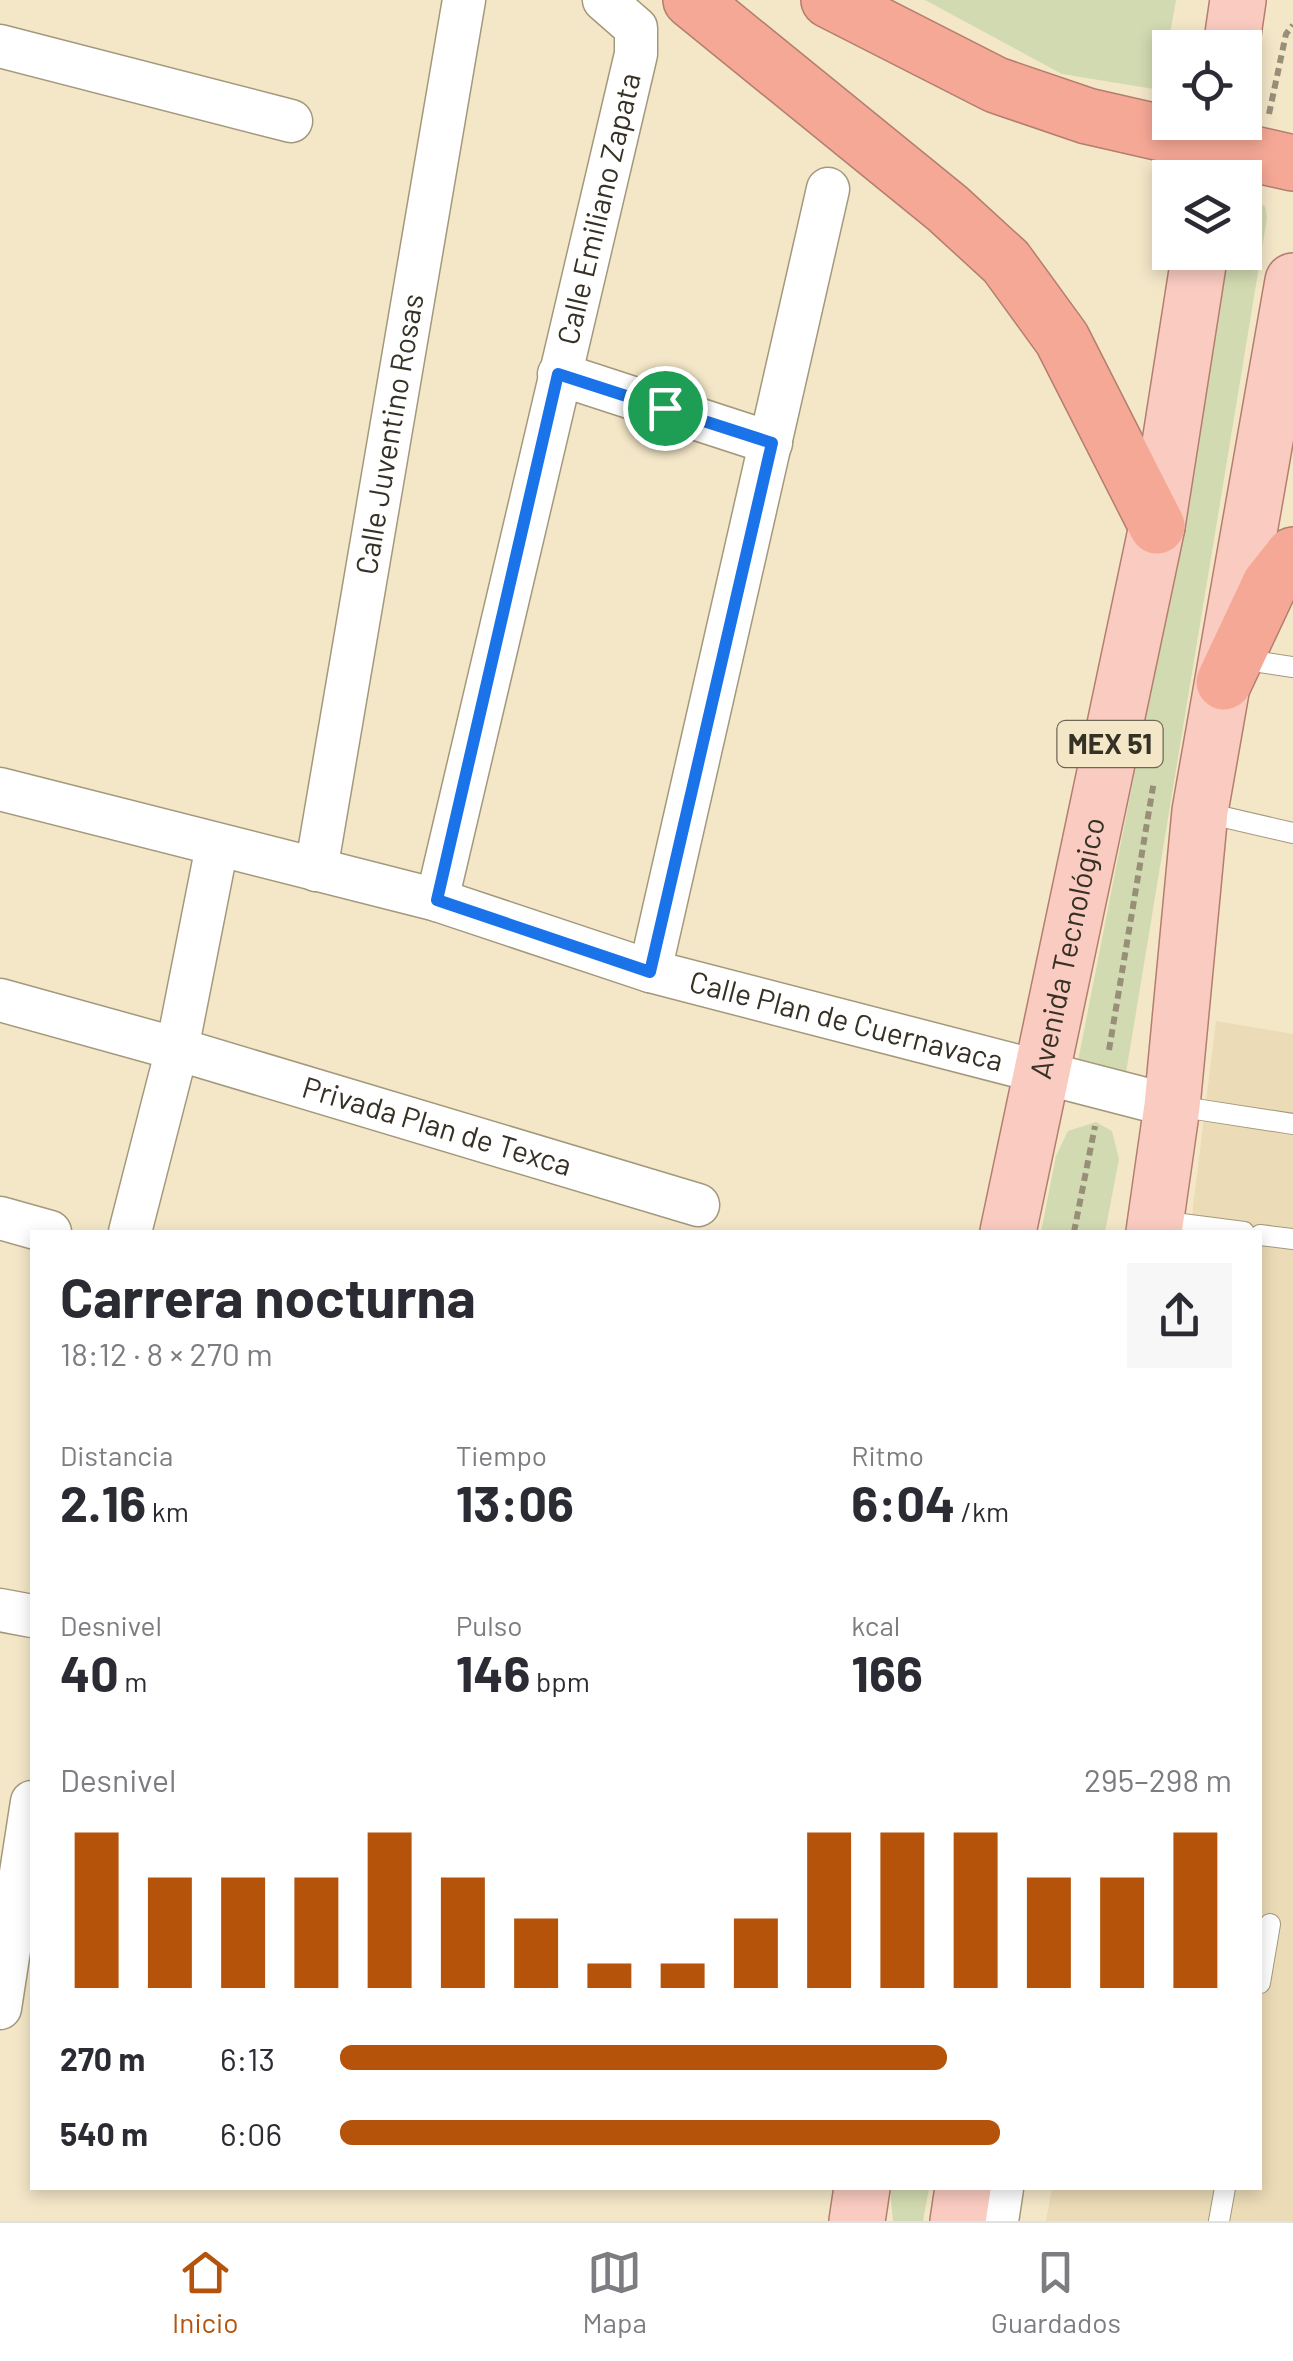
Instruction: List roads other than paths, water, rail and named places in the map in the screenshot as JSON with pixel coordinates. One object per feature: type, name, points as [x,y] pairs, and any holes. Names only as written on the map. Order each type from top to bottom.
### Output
[{"type":"highway","points":[[692,0],[947,208],[1006,262],[1062,338],[1157,526]]},
{"type":"highway","points":[[829,0],[996,85],[1087,116],[1215,150],[1293,163]]},
{"type":"highway","points":[[1231,670],[1270,584],[1293,555]]},
{"type":"main road","points":[[1234,30],[1238,0]]},
{"type":"main road","name":"Avenida Tecnológico","points":[[1008,1230],[1157,526],[1197,270]]},
{"type":"main road","name":"MEX 51","points":[[1155,1229],[1172,1106],[1200,811],[1231,670],[1293,281]]},
{"type":"main road","points":[[832,2221],[837,2190]]},
{"type":"main road","points":[[857,2221],[862,2190]]},
{"type":"main road","points":[[958,2221],[963,2190]]},
{"type":"street","name":"Calle Juventino Rosas","points":[[316,870],[464,0]]},
{"type":"street","name":"Calle Emiliano Zapata","points":[[437,900],[636,54],[636,28],[604,0]]},
{"type":"street","points":[[0,46],[291,121]]},
{"type":"street","points":[[650,972],[828,189]]},
{"type":"street","points":[[558,374],[772,443]]},
{"type":"street","name":"Calle Plan de Cuernavaca","points":[[0,789],[437,900],[650,972],[1172,1106]]},
{"type":"street","points":[[131,1230],[178,1048],[217,846]]},
{"type":"street","name":"Privada Plan de Texca","points":[[0,1000],[178,1048],[698,1205]]},
{"type":"street","points":[[0,1218],[43,1230]]},
{"type":"street","points":[[0,1610],[30,1616]]},
{"type":"street","points":[[0,2008],[30,1815]]},
{"type":"street","points":[[992,2221],[997,2190]]},
{"type":"lane","points":[[1231,670],[1293,667]]},
{"type":"lane","points":[[1200,811],[1293,833]]},
{"type":"lane","points":[[1172,1106],[1293,1124]]},
{"type":"lane","points":[[1155,1229],[1185,1230]]},
{"type":"lane","points":[[1262,1234],[1293,1239]]},
{"type":"lane","points":[[1262,1971],[1270,1924]]},
{"type":"lane","points":[[1219,2221],[1225,2190]]}]
